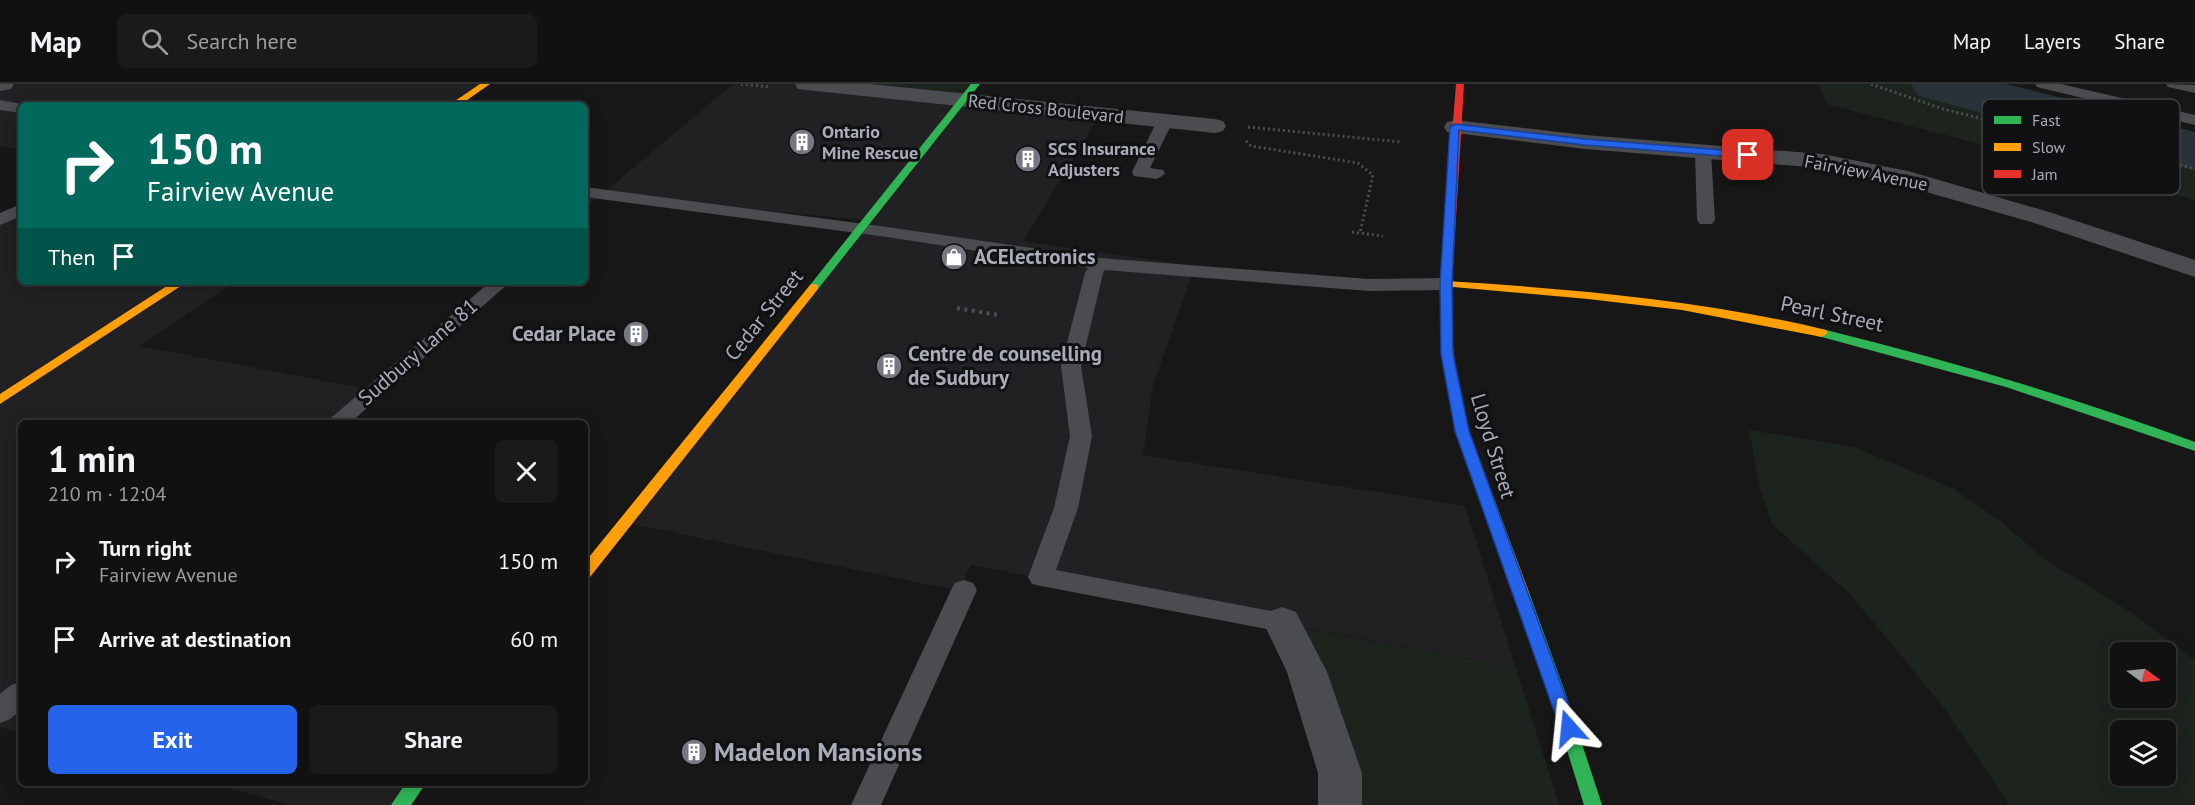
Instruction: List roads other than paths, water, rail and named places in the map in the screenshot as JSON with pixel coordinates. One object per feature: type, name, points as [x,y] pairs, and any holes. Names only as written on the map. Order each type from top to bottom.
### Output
[{"type":"street","points":[[459,102],[486,84]]},
{"type":"street","name":"Red Cross Boulevard","points":[[806,84],[969,92],[1165,121],[1223,125]]},
{"type":"street","name":"Lloyd Street","points":[[1460,84],[1455,127],[1446,284],[1447,354],[1462,431],[1556,689],[1593,805]]},
{"type":"street","name":"Cedar Street","points":[[588,569],[969,92]]},
{"type":"street","name":"Fairview Avenue","points":[[1455,127],[1585,142],[1822,161],[1899,176],[2040,217],[2195,269]]},
{"type":"street","name":"Pearl Street","points":[[1446,284],[1594,296],[1686,307],[1795,327],[1890,348],[1934,361],[2140,425],[2195,447]]},
{"type":"street","points":[[0,400],[176,285]]},
{"type":"street","points":[[1282,622],[1307,672],[1340,773],[1340,805]]},
{"type":"street","points":[[400,805],[415,786]]},
{"type":"lane","points":[[2042,84],[2106,99]]},
{"type":"lane","points":[[2173,84],[2195,89]]},
{"type":"lane","points":[[0,105],[18,108]]},
{"type":"lane","points":[[2180,116],[2195,120]]},
{"type":"lane","points":[[1157,174],[1140,172],[1165,121]]},
{"type":"lane","points":[[1703,152],[1706,220]]},
{"type":"lane","points":[[593,194],[861,229],[1100,264],[1369,285],[1446,284]]},
{"type":"lane","points":[[0,220],[18,211]]},
{"type":"lane","points":[[1100,264],[1094,273],[1071,366],[1081,436],[1066,508],[1041,577],[1282,622]]},
{"type":"lane","name":"Sudbury Lane 81","points":[[340,420],[497,285]]},
{"type":"lane","points":[[866,805],[964,590]]},
{"type":"lane","points":[[0,711],[18,696]]},
{"type":"waterway","points":[[1939,84],[1996,99]]},
{"type":"waterway","points":[[2180,147],[2195,151]]},
{"type":"place","name":"Ontario Mine Rescue","points":[[802,142]]},
{"type":"place","name":"SCS Insurance Adjusters","points":[[1028,159]]},
{"type":"place","name":"ACElectronics","points":[[954,257]]},
{"type":"place","name":"Cedar Place","points":[[636,334]]},
{"type":"place","name":"Centre de counselling de Sudbury","points":[[889,366]]},
{"type":"place","name":"Madelon Mansions","points":[[694,752]]}]
